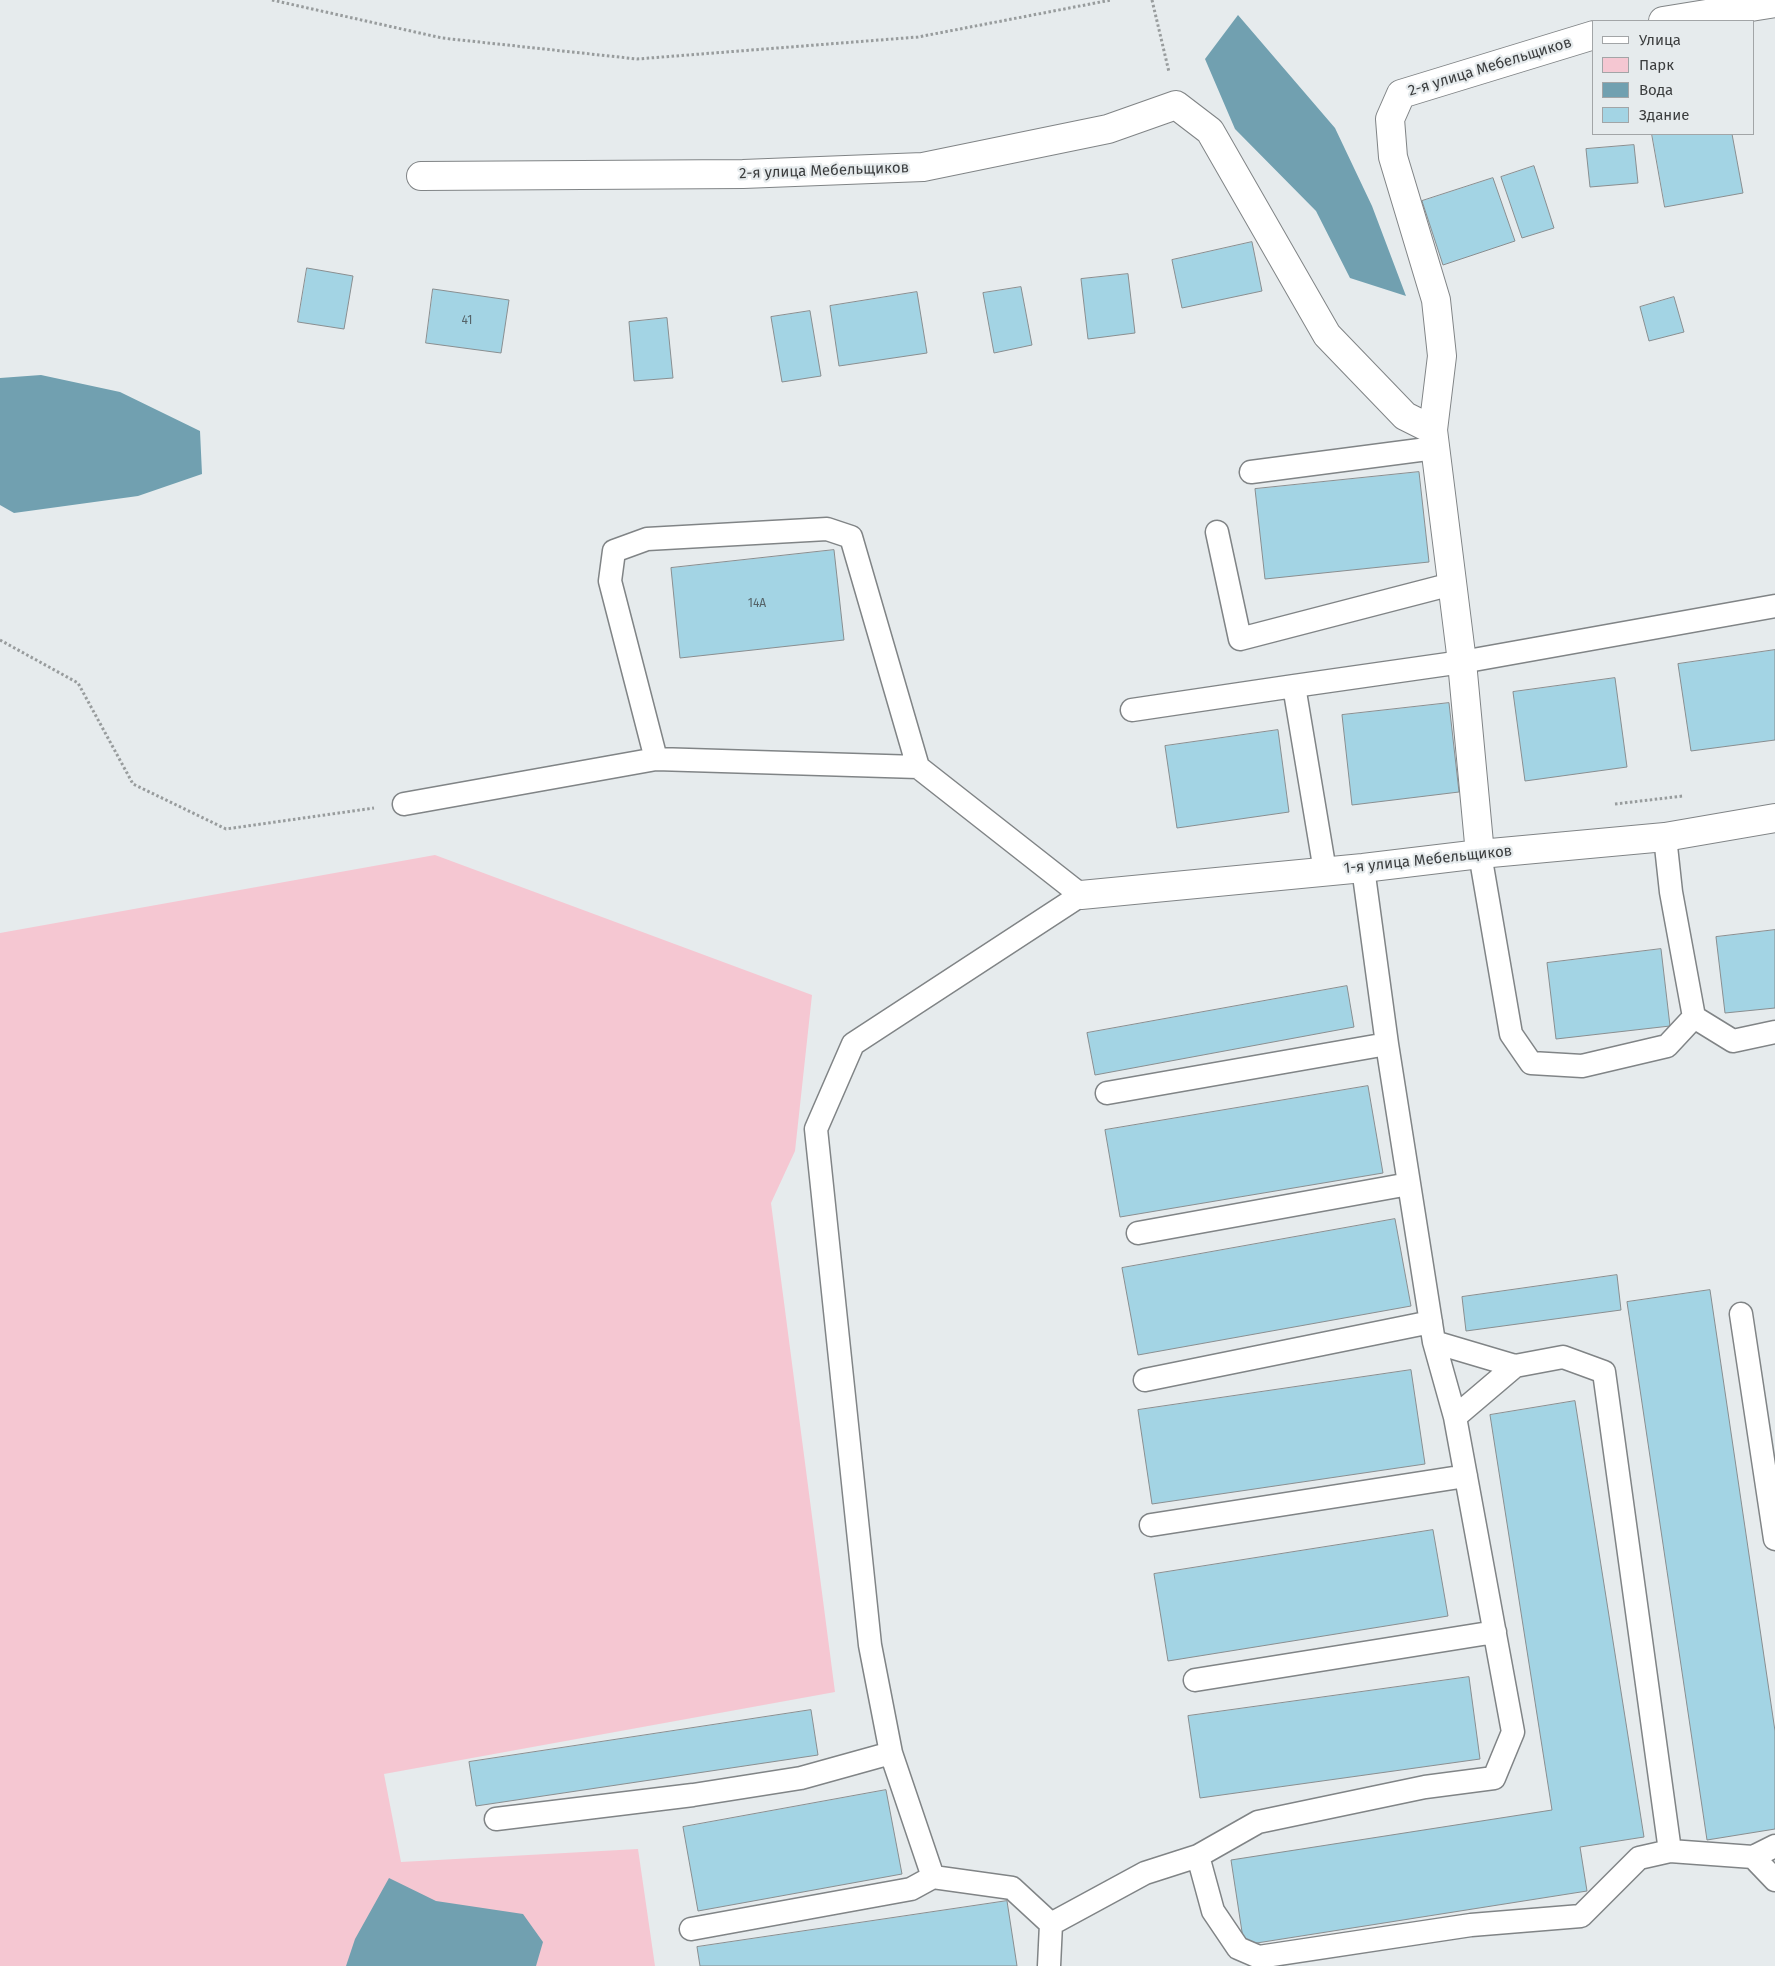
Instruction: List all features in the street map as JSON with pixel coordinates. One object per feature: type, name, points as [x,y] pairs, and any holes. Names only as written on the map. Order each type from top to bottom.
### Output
[{"type":"street","points":[[1669,20],[1775,3]]},
{"type":"street","name":"2-я улица Мебельщиков","points":[[1480,854],[1462,662],[1434,439],[1442,356],[1436,300],[1393,157],[1390,119],[1401,94],[1592,36]]},
{"type":"street","points":[[1176,105],[1210,131],[1327,334],[1405,416],[1434,439]]},
{"type":"street","name":"2-я улица Мебельщиков","points":[[422,176],[743,174],[922,167],[1108,129],[1176,105]]},
{"type":"street","name":"1-я улица Мебельщиков","points":[[1081,895],[1665,837],[1775,818]]},
{"type":"lane","points":[[1251,472],[1434,439]]},
{"type":"lane","points":[[656,759],[610,581],[614,551],[647,539],[827,528],[851,537],[918,767],[1081,895],[853,1044],[816,1129],[870,1645],[891,1753],[933,1877]]},
{"type":"lane","points":[[1217,532],[1240,639],[1452,584]]},
{"type":"lane","points":[[1132,710],[1462,662],[1775,606]]},
{"type":"lane","points":[[1294,686],[1325,871]]},
{"type":"lane","points":[[404,804],[656,759],[918,767]]},
{"type":"lane","points":[[1665,837],[1671,892],[1694,1017],[1733,1041],[1775,1032]]},
{"type":"lane","points":[[1480,854],[1511,1034],[1531,1063],[1582,1066],[1667,1046],[1694,1017]]},
{"type":"lane","points":[[1050,1924],[1145,1873],[1198,1856],[1258,1822],[1425,1787],[1494,1778],[1513,1732],[1455,1418],[1432,1332],[1387,1044],[1363,868]]},
{"type":"lane","points":[[1107,1093],[1387,1044]]},
{"type":"lane","points":[[1138,1233],[1409,1184]]},
{"type":"lane","points":[[1741,1314],[1775,1539]]},
{"type":"lane","points":[[1145,1380],[1432,1332],[1515,1366]]},
{"type":"lane","points":[[1455,1418],[1515,1366],[1563,1357],[1604,1372],[1670,1851]]},
{"type":"lane","points":[[1151,1525],[1466,1476]]},
{"type":"lane","points":[[1195,1680],[1495,1632]]},
{"type":"lane","points":[[496,1819],[694,1795],[801,1778],[891,1753]]},
{"type":"lane","points":[[1198,1856],[1213,1911],[1238,1948],[1259,1957],[1471,1925],[1581,1916],[1639,1858],[1670,1851],[1753,1857],[1775,1846]]},
{"type":"lane","points":[[1753,1857],[1775,1880]]},
{"type":"lane","points":[[691,1929],[911,1889],[933,1877],[1012,1888],[1050,1924],[1049,1966]]},
{"type":"path","points":[[272,0],[442,38],[636,60],[918,37],[1111,0]]},
{"type":"path","points":[[1152,0],[1176,105]]},
{"type":"path","points":[[0,640],[78,683],[133,784],[226,829],[404,804]]},
{"type":"green space","points":[[435,855],[812,995],[795,1151],[771,1203],[835,1692],[384,1774],[401,1862],[638,1849],[655,1966],[0,1966],[0,933]]},
{"type":"water","points":[[1238,15],[1335,128],[1372,206],[1406,296],[1350,278],[1316,211],[1235,129],[1205,59]]},
{"type":"water","points":[[41,375],[120,392],[200,431],[202,474],[138,496],[14,513],[0,505],[0,378]]},
{"type":"water","points":[[389,1878],[436,1901],[523,1914],[543,1942],[536,1966],[346,1966],[355,1939]]},
{"type":"building","points":[[1652,135],[1732,135],[1743,193],[1665,207]]},
{"type":"building","points":[[1634,145],[1638,183],[1590,187],[1586,149]]},
{"type":"building","points":[[1534,166],[1554,228],[1522,238],[1501,177]]},
{"type":"building","points":[[1493,178],[1515,241],[1443,265],[1422,201]]},
{"type":"building","points":[[1252,242],[1262,291],[1182,308],[1172,260]]},
{"type":"building","points":[[307,268],[353,276],[344,329],[298,322]]},
{"type":"building","points":[[1128,274],[1135,333],[1088,339],[1081,279]]},
{"type":"building","points":[[1021,287],[1032,345],[994,353],[983,293]]},
{"type":"building","points":[[433,289],[509,300],[501,353],[426,343]]},
{"type":"building","points":[[917,292],[927,353],[839,366],[830,306]]},
{"type":"building","points":[[1674,297],[1684,332],[1649,341],[1640,307]]},
{"type":"building","points":[[810,311],[821,376],[782,382],[771,317]]},
{"type":"building","points":[[667,318],[673,378],[634,381],[629,322]]},
{"type":"building","points":[[1419,472],[1429,562],[1265,579],[1255,489]]},
{"type":"building","points":[[834,550],[844,640],[680,658],[671,568]]},
{"type":"building","points":[[1775,650],[1775,740],[1691,751],[1678,664]]},
{"type":"building","points":[[1615,678],[1627,767],[1525,781],[1513,692]]},
{"type":"building","points":[[1449,703],[1459,792],[1352,805],[1342,715]]},
{"type":"building","points":[[1278,730],[1289,812],[1177,828],[1165,746]]},
{"type":"building","points":[[1775,930],[1775,1008],[1725,1013],[1716,937]]},
{"type":"building","points":[[1661,949],[1670,1026],[1556,1039],[1547,963]]},
{"type":"building","points":[[1347,986],[1354,1027],[1095,1075],[1087,1033]]},
{"type":"building","points":[[1368,1086],[1383,1173],[1120,1217],[1105,1130]]},
{"type":"building","points":[[1395,1219],[1411,1306],[1138,1355],[1122,1268]]},
{"type":"building","points":[[1617,1275],[1621,1310],[1466,1331],[1462,1297]]},
{"type":"building","points":[[1710,1290],[1775,1731],[1775,1829],[1707,1840],[1627,1302]]},
{"type":"building","points":[[1411,1370],[1425,1464],[1152,1504],[1138,1410]]},
{"type":"building","points":[[1575,1401],[1644,1837],[1580,1847],[1587,1891],[1244,1945],[1231,1860],[1552,1810],[1490,1415]]},
{"type":"building","points":[[1433,1530],[1448,1616],[1168,1661],[1154,1574]]},
{"type":"building","points":[[1469,1677],[1480,1759],[1200,1798],[1188,1716]]},
{"type":"building","points":[[811,1710],[818,1755],[476,1806],[469,1762]]},
{"type":"building","points":[[886,1790],[902,1874],[698,1911],[683,1827]]},
{"type":"building","points":[[1007,1901],[1017,1966],[700,1966],[697,1947]]}]
